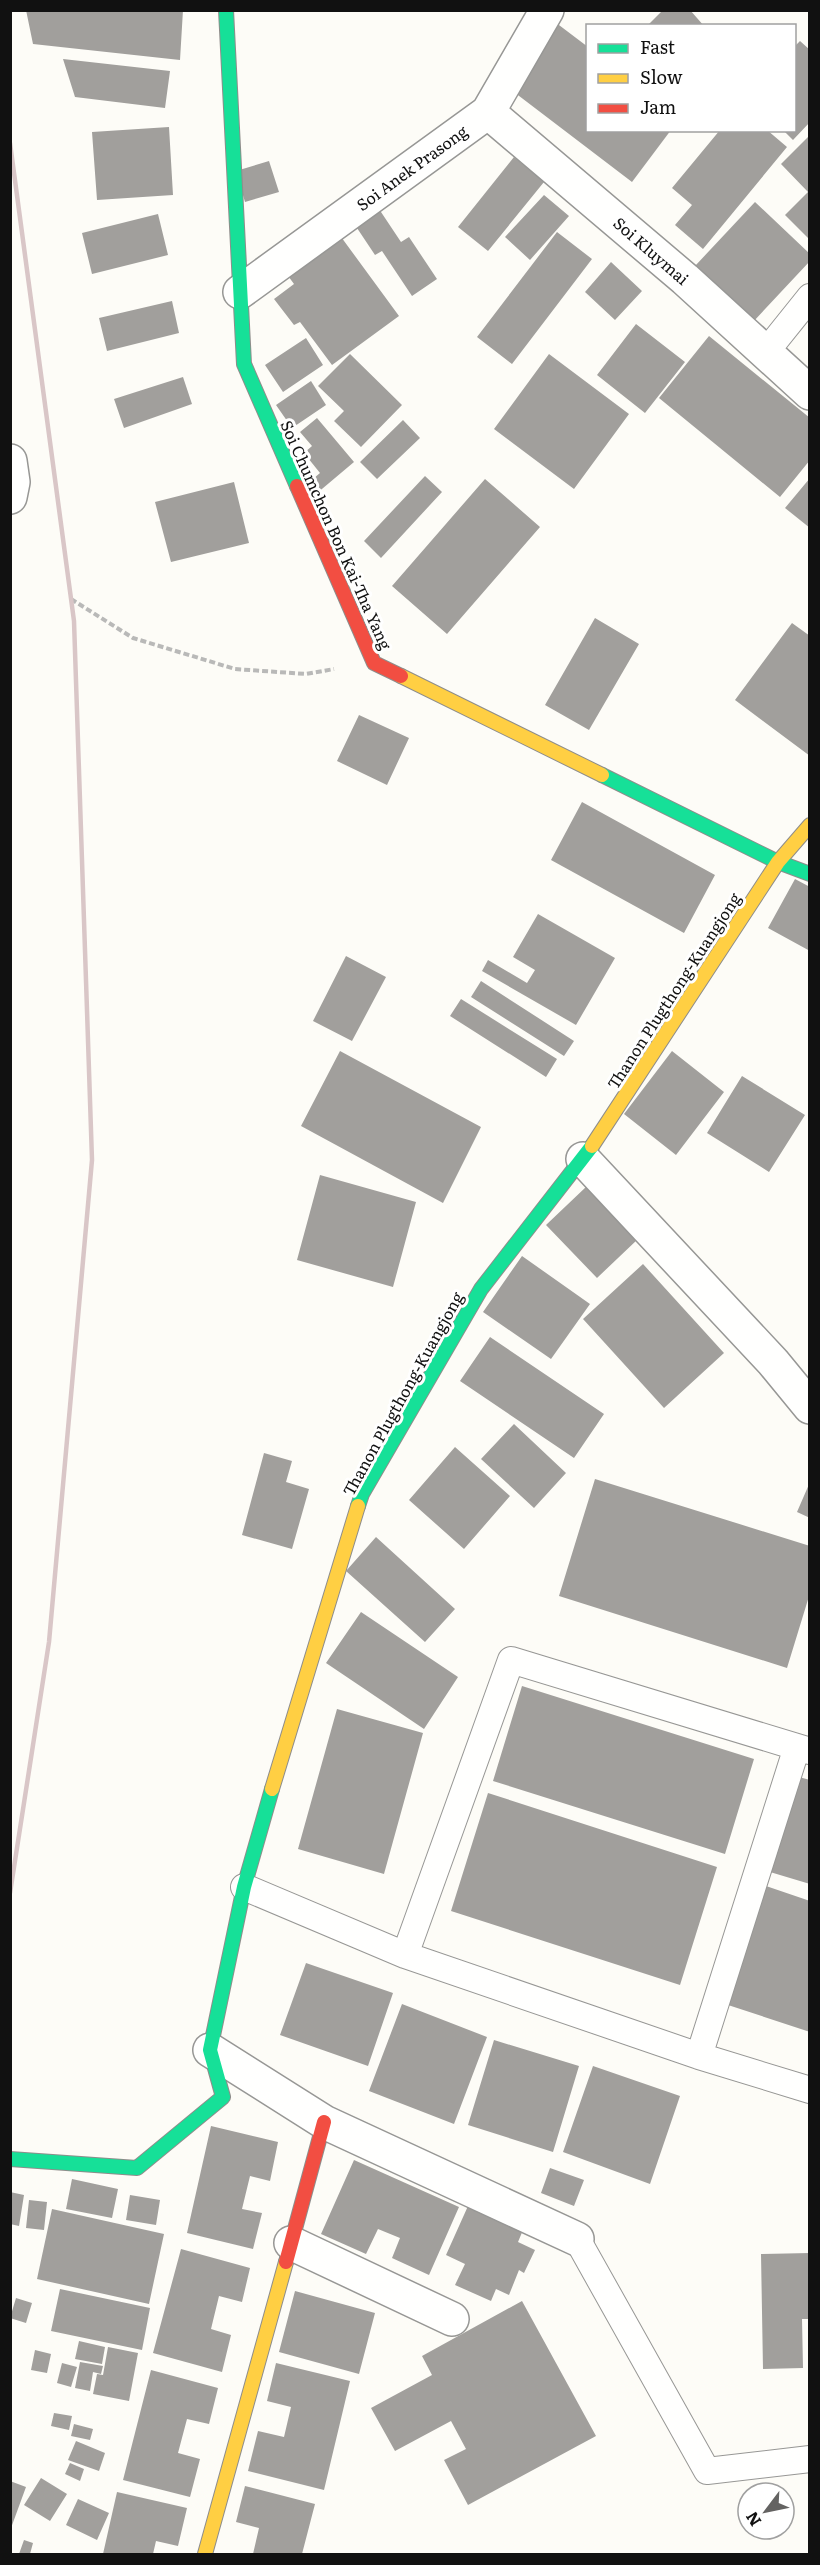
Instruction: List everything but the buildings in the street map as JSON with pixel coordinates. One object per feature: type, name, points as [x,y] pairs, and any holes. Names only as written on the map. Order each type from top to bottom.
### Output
[{"type":"street","name":"Soi Chumchon Bon Kai-Tha Yang","points":[[226,10],[244,364],[374,663],[778,862],[810,874]]},
{"type":"street","name":"Soi Anek Prasong","points":[[240,292],[488,112],[547,10]]},
{"type":"street","name":"Soi Kluymai","points":[[488,112],[685,279],[810,393]]},
{"type":"street","points":[[10,461],[13,482],[10,496]]},
{"type":"street","name":"Thanon Plugthong-Kuangjong","points":[[10,2159],[137,2168],[223,2097],[210,2050],[244,1887],[298,1698],[362,1494],[481,1289],[583,1160],[778,862],[810,825]]},
{"type":"street","points":[[583,1160],[772,1362],[810,1407]]},
{"type":"street","points":[[210,2050],[324,2122],[577,2239]]},
{"type":"street","points":[[205,2554],[324,2122]]},
{"type":"street","points":[[291,2243],[452,2319]]},
{"type":"lane","points":[[765,353],[810,297]]},
{"type":"lane","points":[[405,1955],[511,1660],[803,1749],[699,2056]]},
{"type":"lane","points":[[244,1887],[405,1955],[699,2056],[810,2090]]},
{"type":"lane","points":[[577,2239],[707,2471],[810,2459]]},
{"type":"path","points":[[71,599],[133,638],[235,669],[306,674],[374,663]]},
{"type":"railway","points":[[10,143],[74,621],[92,1160],[49,1642],[10,1893]]},
{"type":"traffic: fast","points":[[226,10],[244,364],[297,486]]},
{"type":"traffic: fast","points":[[602,775],[778,862],[810,874]]},
{"type":"traffic: fast","points":[[358,1506],[362,1494],[481,1289],[592,1146]]},
{"type":"traffic: fast","points":[[10,2159],[137,2168],[223,2097],[210,2050],[244,1887],[272,1789]]},
{"type":"traffic: slow","points":[[401,676],[602,775]]},
{"type":"traffic: slow","points":[[592,1146],[778,862],[810,825]]},
{"type":"traffic: slow","points":[[272,1789],[358,1506]]},
{"type":"traffic: slow","points":[[205,2554],[286,2262]]},
{"type":"traffic: jam","points":[[297,486],[374,663],[401,676]]},
{"type":"traffic: jam","points":[[286,2262],[324,2122]]}]
